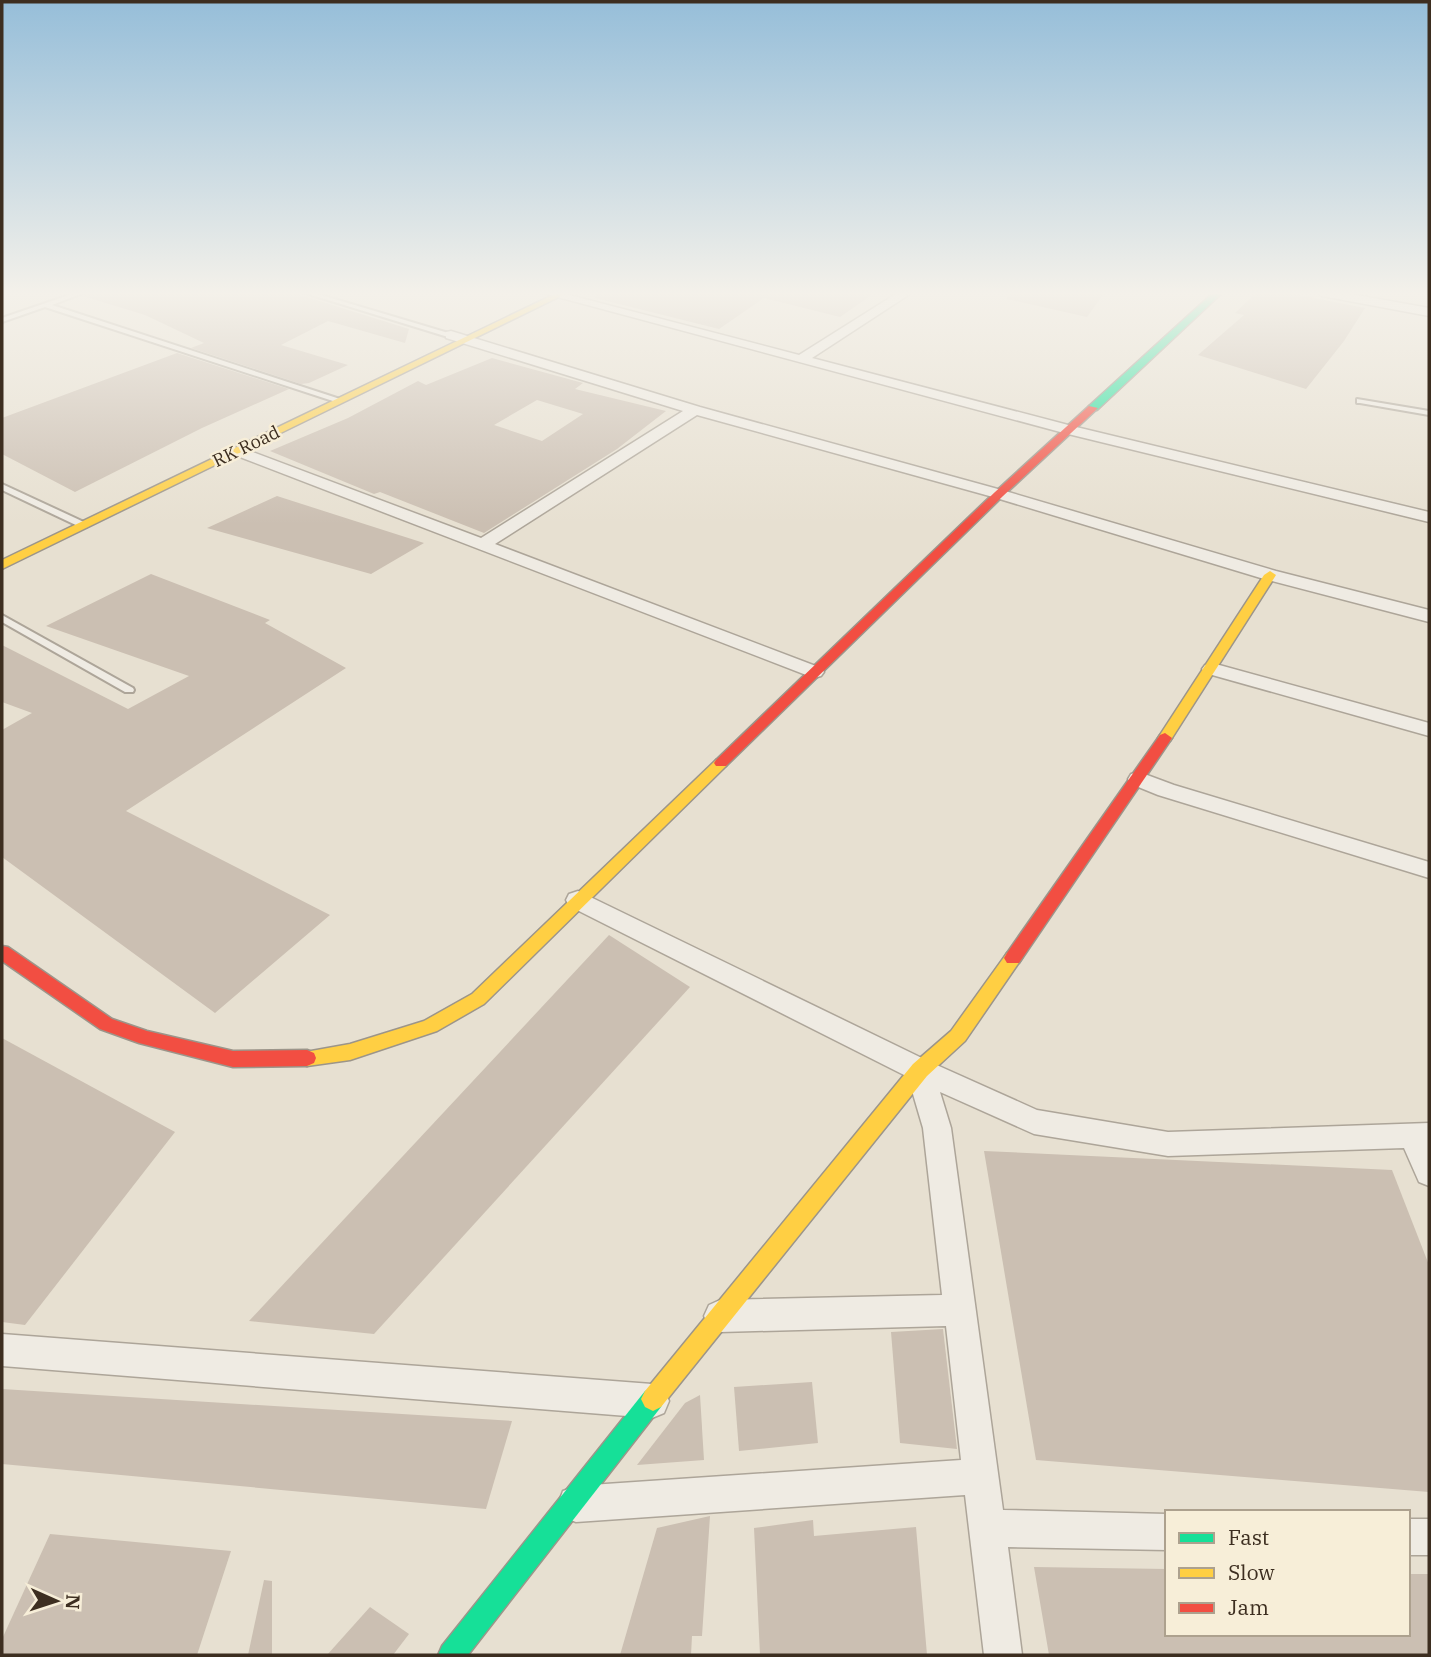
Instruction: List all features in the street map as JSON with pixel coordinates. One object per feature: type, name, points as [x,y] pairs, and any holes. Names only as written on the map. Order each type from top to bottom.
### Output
[{"type":"street","name":"RK Road","points":[[2,565],[76,522],[322,396],[383,369]]},
{"type":"street","name":"RK Road","points":[[2,551],[76,522],[237,451],[397,369]]},
{"type":"street","points":[[563,369],[695,410],[999,494],[1270,575],[1429,616]]},
{"type":"street","points":[[840,369],[1069,430],[1429,517]]},
{"type":"street","points":[[2,952],[106,1024],[146,1038],[233,1059],[289,1060],[350,1052],[430,1026],[478,999],[999,494],[1135,369]]},
{"type":"street","points":[[482,545],[695,410]]},
{"type":"street","points":[[237,451],[814,672]]},
{"type":"street","points":[[451,1655],[569,1504],[920,1070],[958,1036],[1139,779],[1270,575]]},
{"type":"street","points":[[1212,669],[1429,730]]},
{"type":"street","points":[[1139,779],[1166,790],[1429,870]]},
{"type":"street","points":[[578,900],[920,1070],[1034,1122],[1168,1144],[1421,1135],[1429,1173]]},
{"type":"street","points":[[920,1070],[937,1128],[1003,1655]]},
{"type":"street","points":[[720,1316],[960,1310]]},
{"type":"street","points":[[2,1350],[652,1401]]},
{"type":"street","points":[[569,1504],[981,1476]]},
{"type":"street","points":[[988,1528],[1165,1532]]},
{"type":"street","points":[[1410,1537],[1429,1537]]},
{"type":"lane","points":[[241,369],[340,400]]},
{"type":"lane","points":[[1360,401],[1429,413]]},
{"type":"lane","points":[[2,487],[76,522]]},
{"type":"lane","points":[[2,618],[129,690]]},
{"type":"building","points":[[133,369],[228,369],[289,389],[202,428],[75,492],[2,454],[2,418]]},
{"type":"building","points":[[256,369],[339,369],[301,384]]},
{"type":"building","points":[[464,369],[533,369],[583,383],[575,389],[666,411],[617,449],[484,533],[380,492],[374,494],[270,451],[348,418],[418,381],[426,385]],"holes":[[[537,400],[583,414],[542,441],[494,425]]]},
{"type":"building","points":[[1244,369],[1322,369],[1306,389]]},
{"type":"building","points":[[277,496],[424,543],[371,574],[207,528]]},
{"type":"building","points":[[151,574],[270,620],[265,623],[346,668],[126,811],[330,915],[215,1013],[2,857],[2,730],[32,713],[2,702],[2,645],[128,709],[189,676],[46,626]]},
{"type":"building","points":[[609,935],[690,987],[374,1334],[249,1321]]},
{"type":"building","points":[[2,1038],[175,1132],[25,1325],[2,1322]]},
{"type":"building","points":[[984,1151],[1392,1170],[1429,1265],[1429,1492],[1036,1460]]},
{"type":"building","points":[[943,1329],[957,1449],[900,1443],[891,1332]]},
{"type":"building","points":[[812,1382],[818,1443],[739,1451],[734,1387]]},
{"type":"building","points":[[2,1389],[512,1421],[486,1509],[2,1464]]},
{"type":"building","points":[[700,1395],[704,1460],[637,1465],[685,1403]]},
{"type":"building","points":[[710,1516],[702,1636],[692,1636],[691,1655],[620,1655],[657,1528]]},
{"type":"building","points":[[813,1520],[814,1536],[916,1527],[927,1655],[760,1655],[754,1528]]},
{"type":"building","points":[[50,1534],[231,1551],[197,1655],[2,1655],[2,1639]]},
{"type":"building","points":[[1034,1567],[1165,1569],[1165,1636],[1410,1636],[1410,1574],[1429,1574],[1429,1655],[1049,1655]]},
{"type":"building","points":[[264,1580],[272,1581],[272,1655],[248,1655]]},
{"type":"building","points":[[370,1607],[409,1634],[393,1655],[327,1655]]},
{"type":"traffic: fast","points":[[1093,408],[1135,369]]},
{"type":"traffic: fast","points":[[451,1655],[653,1399]]},
{"type":"traffic: slow","points":[[2,565],[406,369]]},
{"type":"traffic: slow","points":[[1165,738],[1270,575]]},
{"type":"traffic: slow","points":[[307,1058],[350,1052],[430,1026],[478,999],[721,763]]},
{"type":"traffic: slow","points":[[653,1399],[920,1070],[958,1036],[1013,958]]},
{"type":"traffic: jam","points":[[721,763],[999,494],[1093,408]]},
{"type":"traffic: jam","points":[[1013,958],[1165,738]]},
{"type":"traffic: jam","points":[[2,952],[106,1024],[146,1038],[233,1059],[307,1058]]}]
